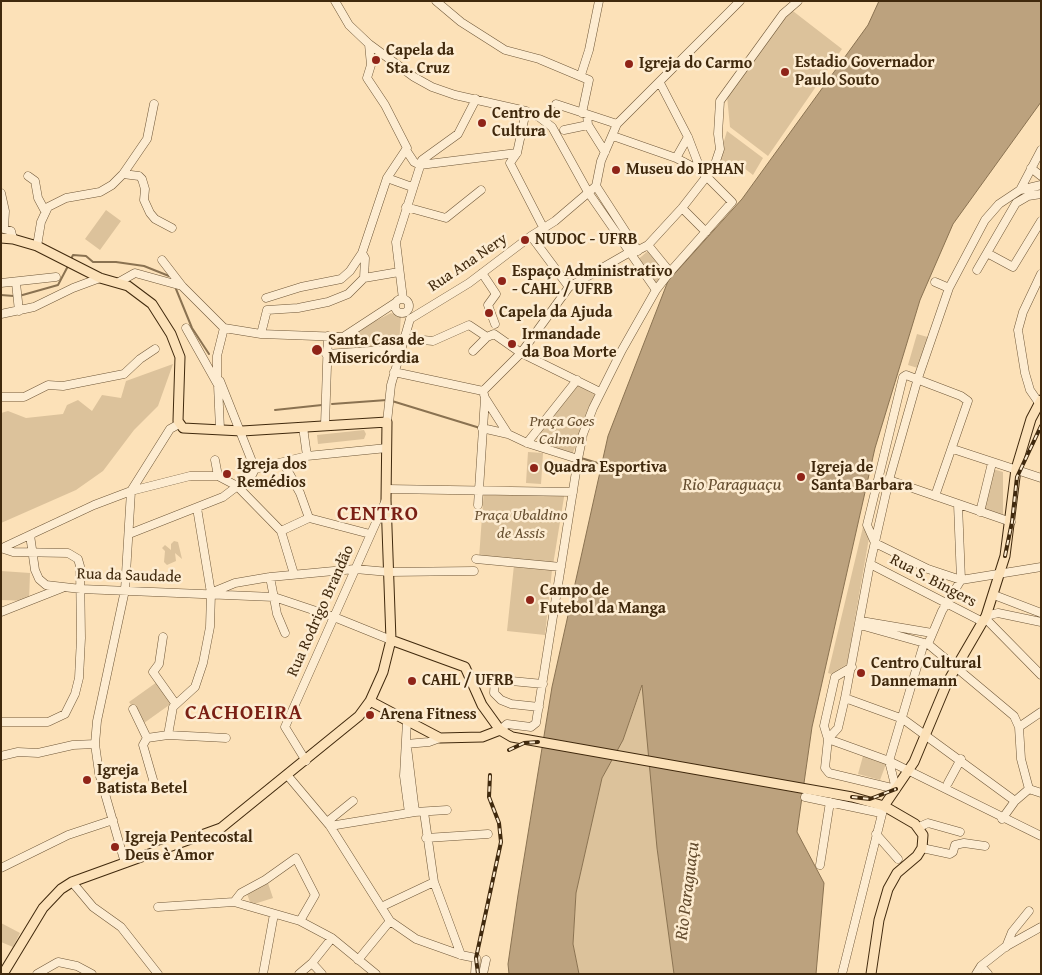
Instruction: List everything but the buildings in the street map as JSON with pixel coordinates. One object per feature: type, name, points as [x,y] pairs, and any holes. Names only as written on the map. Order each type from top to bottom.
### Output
[{"type":"main road","points":[[1,238],[13,239],[37,246],[100,278],[119,282],[139,293],[152,304],[176,346],[181,370],[178,424],[189,430],[220,429],[242,431],[387,422],[386,500],[391,640],[383,672],[370,701],[360,716],[222,828],[72,882],[61,889],[43,908],[3,974]]},
{"type":"main road","points":[[883,809],[909,771],[947,683],[985,619],[1005,556],[1011,522],[1016,469],[1031,419],[1040,402]]},
{"type":"main road","points":[[391,640],[465,666],[482,705],[500,730],[512,737],[852,797],[883,809],[919,827],[923,835],[922,848],[917,856],[897,873],[888,889],[879,920],[871,974]]},
{"type":"main road","points":[[370,701],[440,738],[482,737],[500,730]]},
{"type":"street","points":[[335,1],[349,25],[369,44],[414,77],[432,87],[526,111],[539,117],[552,127],[588,192],[633,253]]},
{"type":"street","points":[[436,1],[461,22],[505,50],[581,75],[589,80],[585,114],[588,125],[605,152]]},
{"type":"street","points":[[593,1],[596,17]]},
{"type":"street","points":[[581,75],[599,1]]},
{"type":"street","points":[[656,290],[596,186],[605,152],[617,124],[631,108],[660,83],[740,1]]},
{"type":"street","points":[[478,504],[484,395],[521,353],[569,287],[648,245],[682,208],[703,174],[714,167],[720,149],[718,134],[720,100],[786,9],[798,1]]},
{"type":"street","points":[[369,44],[371,65],[366,78],[406,141],[406,150],[414,162],[420,165],[517,153]]},
{"type":"street","points":[[660,83],[688,137],[703,174]]},
{"type":"street","points":[[403,299],[396,242],[420,165],[425,156],[458,134],[476,99]]},
{"type":"street","points":[[37,246],[45,212],[53,203],[66,198],[100,192],[112,185],[123,174],[147,139],[154,104]]},
{"type":"street","points":[[556,104],[617,124]]},
{"type":"street","points":[[510,163],[517,153],[526,111]]},
{"type":"street","points":[[564,130],[588,125]]},
{"type":"street","points":[[500,730],[507,724],[531,727],[535,725],[578,459],[583,434],[600,392],[656,290],[732,204],[730,197],[703,174],[676,158],[613,136]]},
{"type":"street","points":[[676,158],[688,137]]},
{"type":"street","points":[[266,298],[301,287],[341,279],[354,268],[362,253],[387,178],[406,150]]},
{"type":"street","points":[[1020,190],[1041,150]]},
{"type":"street","points":[[505,154],[544,229]]},
{"type":"street","points":[[1031,168],[1041,176]]},
{"type":"street","points":[[123,174],[139,176],[142,179],[145,189],[144,200],[150,213],[155,219],[172,228]]},
{"type":"street","points":[[28,176],[36,181],[38,198],[45,212]]},
{"type":"street","points":[[387,178],[412,188]]},
{"type":"street","points":[[828,739],[838,728],[846,698],[870,564],[889,480],[918,378],[949,288],[991,213],[1002,201],[1020,190],[1041,185]]},
{"type":"street","name":"Rua Ana Nery","points":[[407,316],[452,294],[531,236],[544,229],[596,186]]},
{"type":"street","points":[[406,207],[449,217],[481,190]]},
{"type":"street","points":[[1,193],[5,211],[3,228],[11,231],[13,239]]},
{"type":"street","points":[[977,270],[1016,203],[1028,196],[1041,194]]},
{"type":"street","points":[[682,208],[706,232]]},
{"type":"street","points":[[987,253],[1012,267],[1041,221]]},
{"type":"street","points":[[531,236],[569,287]]},
{"type":"street","points":[[648,245],[670,272]]},
{"type":"street","points":[[261,334],[265,313],[269,309],[314,306],[348,294],[358,286],[364,278],[364,258],[362,253]]},
{"type":"street","points":[[162,260],[182,286],[224,328],[261,334],[339,338],[347,336],[403,299]]},
{"type":"street","points":[[364,278],[399,272]]},
{"type":"street","points":[[119,282],[135,273],[182,286]]},
{"type":"street","points":[[482,273],[496,294],[488,305],[495,324]]},
{"type":"street","points":[[1040,402],[1030,390],[1025,373],[1018,330],[1023,312],[1041,274]]},
{"type":"street","points":[[1,283],[16,283],[56,277]]},
{"type":"street","points":[[1,314],[34,307],[73,288],[100,278]]},
{"type":"street","points":[[341,279],[348,294]]},
{"type":"street","points":[[935,282],[949,288]]},
{"type":"street","points":[[16,283],[19,311]]},
{"type":"street","points":[[387,422],[394,372],[410,308],[407,300],[403,299]]},
{"type":"street","points":[[395,303],[398,312],[407,316]]},
{"type":"street","points":[[403,338],[433,341],[470,326],[600,392]]},
{"type":"street","points":[[186,328],[218,385]]},
{"type":"street","points":[[220,429],[216,372],[217,356],[224,328]]},
{"type":"street","points":[[326,425],[326,354],[328,336]]},
{"type":"street","points":[[473,351],[489,336]]},
{"type":"street","points":[[1,397],[24,398],[48,385],[63,386],[124,374],[140,359],[155,349]]},
{"type":"street","points":[[326,354],[400,349]]},
{"type":"street","points":[[129,534],[223,497],[252,475],[255,469],[242,431],[216,372]]},
{"type":"street","points":[[394,372],[484,395],[508,434]]},
{"type":"street","points":[[935,496],[953,449],[968,401],[918,378],[906,375],[868,525],[875,542],[928,568],[961,580],[1041,567]]},
{"type":"street","points":[[528,443],[577,380]]},
{"type":"street","points":[[124,863],[99,773],[95,744],[97,721],[125,590],[131,491],[170,429],[178,424]]},
{"type":"street","points":[[303,426],[307,456]]},
{"type":"street","points":[[482,428],[508,434],[528,443],[578,459]]},
{"type":"street","points":[[255,469],[307,456],[387,448]]},
{"type":"street","points":[[953,449],[1041,478]]},
{"type":"street","points":[[885,456],[895,458]]},
{"type":"street","points":[[215,460],[218,476]]},
{"type":"street","points":[[283,462],[300,494],[309,518]]},
{"type":"street","points":[[980,512],[992,463]]},
{"type":"street","points":[[2,548],[94,505],[131,491],[190,476],[218,476],[237,486],[281,532],[294,574]]},
{"type":"street","points":[[889,480],[1011,522]]},
{"type":"street","points":[[387,489],[573,492]]},
{"type":"street","name":"Rua Rodrigo Brandão","points":[[306,761],[285,727],[386,500]]},
{"type":"street","points":[[852,667],[835,677],[824,726],[828,739],[825,768],[829,774],[896,789],[889,761],[926,643],[961,580],[958,504]]},
{"type":"street","points":[[168,735],[171,711],[176,703],[195,687],[203,663],[210,627],[211,593],[197,508]]},
{"type":"street","points":[[281,532],[309,518],[370,534]]},
{"type":"street","points":[[30,535],[34,552]]},
{"type":"street","points":[[1,722],[48,722],[65,714],[71,704],[79,678],[81,589],[80,566],[74,556],[13,552],[2,548]]},
{"type":"street","name":"Rua da Saudade","points":[[34,552],[35,570],[39,579],[46,585],[62,588],[274,597],[334,617],[391,640]]},
{"type":"street","points":[[476,559],[561,567]]},
{"type":"street","name":"Rua S. Bingers","points":[[870,564],[946,604],[985,619]]},
{"type":"street","points":[[211,593],[235,583],[270,576],[355,569],[389,572],[474,571]]},
{"type":"street","points":[[270,576],[285,633]]},
{"type":"street","points":[[251,580],[254,597]]},
{"type":"street","points":[[235,583],[237,596]]},
{"type":"street","points":[[1,612],[62,588]]},
{"type":"street","points":[[994,595],[1036,612],[1041,622]]},
{"type":"street","points":[[1036,612],[998,613],[985,619],[1041,675]]},
{"type":"street","points":[[860,623],[885,629],[926,643],[1014,716],[1019,727],[1021,759],[1029,789]]},
{"type":"street","points":[[885,629],[932,633]]},
{"type":"street","points":[[164,637],[159,664],[153,672],[176,703]]},
{"type":"street","points":[[469,677],[543,684]]},
{"type":"street","points":[[496,679],[494,693],[501,700],[511,704],[539,707]]},
{"type":"street","points":[[846,698],[903,719],[961,759],[1015,801]]},
{"type":"street","points":[[133,709],[147,738]]},
{"type":"street","points":[[1019,727],[1041,712]]},
{"type":"street","points":[[407,721],[406,744],[412,813]]},
{"type":"street","points":[[147,738],[168,735],[226,738]]},
{"type":"street","points":[[147,738],[143,745],[154,783]]},
{"type":"street","points":[[406,744],[429,742],[440,738]]},
{"type":"street","points":[[828,739],[889,761],[1002,819],[1041,836]]},
{"type":"street","points":[[1,756],[18,752],[38,753],[95,744]]},
{"type":"street","points":[[948,783],[961,759]]},
{"type":"street","points":[[288,776],[329,824],[390,921],[416,939],[461,955],[476,958],[475,974]]},
{"type":"street","points":[[1029,789],[1041,793]]},
{"type":"street","points":[[1002,819],[1015,801],[1029,789]]},
{"type":"street","points":[[805,797],[883,809],[842,974]]},
{"type":"street","points":[[329,824],[353,801]]},
{"type":"street","points":[[820,865],[830,802]]},
{"type":"street","points":[[329,824],[447,810]]},
{"type":"street","points":[[424,812],[426,838],[434,882],[461,955]]},
{"type":"street","points":[[1,868],[68,835],[113,820]]},
{"type":"street","points":[[919,827],[928,823],[960,832]]},
{"type":"street","points":[[426,838],[488,834]]},
{"type":"street","points":[[876,834],[898,859]]},
{"type":"street","points":[[922,848],[950,854],[956,845],[964,843],[985,846]]},
{"type":"street","points":[[234,902],[244,891],[265,880],[296,858],[315,895],[300,921]]},
{"type":"street","points":[[72,882],[88,902],[121,927],[158,974]]},
{"type":"street","points":[[381,907],[434,882]]},
{"type":"street","points":[[158,908],[234,902],[300,921],[332,938],[376,974]]},
{"type":"street","points":[[1005,947],[1012,932],[1029,911]]},
{"type":"street","points":[[262,974],[274,914]]},
{"type":"street","points":[[358,960],[390,921]]},
{"type":"street","points":[[976,974],[981,966],[1005,947],[1041,927]]},
{"type":"street","points":[[299,974],[332,938]]},
{"type":"street","points":[[483,974],[486,960]]},
{"type":"street","points":[[38,974],[58,962],[77,966],[92,974]]},
{"type":"street","points":[[312,962],[322,974]]},
{"type":"street","points":[[981,966],[988,974]]},
{"type":"green space","name":"Estadio Governador Paulo Souto","points":[[789,8],[842,49],[768,156],[730,127],[727,96]]},
{"type":"green space","points":[[727,131],[763,158],[753,175],[739,164],[731,177],[718,161]]},
{"type":"green space","points":[[106,210],[121,221],[100,250],[85,239]]},
{"type":"green space","points":[[649,250],[669,276],[657,292],[635,262]]},
{"type":"green space","points":[[391,313],[401,316],[399,344],[347,348],[350,334]]},
{"type":"green space","points":[[917,334],[931,338],[921,369],[908,365]]},
{"type":"green space","points":[[173,364],[158,406],[134,430],[103,471],[76,490],[1,523],[1,413],[8,411],[26,418],[63,414],[67,405],[78,400],[92,411],[102,395],[121,398],[126,381]]},
{"type":"green space","name":"Praça Goes Calmon","points":[[577,385],[595,395],[572,455],[535,438]]},
{"type":"green space","points":[[364,430],[366,434],[364,439],[318,444],[317,435]]},
{"type":"green space","name":"Quadra Esportiva","points":[[528,452],[543,453],[541,484],[526,483]]},
{"type":"green space","points":[[993,469],[1003,472],[1003,518],[982,511]]},
{"type":"green space","name":"Praça Ubaldino de Assis","points":[[484,489],[565,491],[553,565],[479,558]]},
{"type":"green space","points":[[863,527],[869,538],[847,664],[831,674],[828,673]]},
{"type":"green space","points":[[174,541],[178,542],[182,559],[175,553],[176,561],[167,565],[164,562],[165,551],[162,548],[165,545],[171,550],[171,544]]},
{"type":"green space","name":"Campo de Futebol da Manga","points":[[514,565],[552,570],[545,635],[507,631]]},
{"type":"green space","points":[[1,571],[30,573],[29,601],[1,600]]},
{"type":"green space","points":[[157,682],[172,703],[144,723],[129,702]]},
{"type":"green space","points":[[643,684],[657,848],[674,974],[579,974],[573,944],[576,893],[602,778],[623,740]]},
{"type":"green space","points":[[863,756],[886,764],[880,780],[858,774]]},
{"type":"green space","points":[[268,883],[273,898],[251,905],[246,891]]},
{"type":"green space","points":[[1,923],[20,933],[13,947],[1,942]]},
{"type":"water","name":"Rio Paraguaçu","points":[[879,1],[1041,1],[1041,102],[953,224],[920,300],[875,448],[812,727],[797,832],[824,883],[816,974],[674,974],[657,848],[642,685],[623,740],[602,778],[576,893],[573,944],[579,974],[509,974],[508,964],[518,895],[552,687],[608,436],[668,281],[742,199],[868,25]]},
{"type":"waterway","points":[[71,259],[73,255],[86,256],[93,262],[116,262],[144,266],[169,276]]},
{"type":"waterway","points":[[19,296],[58,285],[68,266]]},
{"type":"waterway","points":[[176,289],[192,328],[209,354]]},
{"type":"waterway","points":[[1,295],[14,296]]},
{"type":"waterway","points":[[332,404],[387,400]]},
{"type":"waterway","points":[[392,401],[480,428]]},
{"type":"waterway","points":[[275,410],[322,405]]},
{"type":"waterway","points":[[581,458],[601,464]]},
{"type":"railway","points":[[1005,556],[1012,522],[1017,477],[1041,426]]},
{"type":"railway","points":[[509,750],[524,743],[538,742]]},
{"type":"railway","points":[[478,974],[476,958],[501,842],[499,823],[489,797],[490,775]]},
{"type":"railway","points":[[852,797],[870,799],[896,789]]},
{"type":"place","name":"Capela da Sta. Cruz","points":[[376,60]]},
{"type":"place","name":"Igreja do Carmo","points":[[629,64]]},
{"type":"place","name":"Estadio Governador Paulo Souto","points":[[785,72]]},
{"type":"place","name":"Centro de Cultura","points":[[482,123]]},
{"type":"place","name":"Museu do IPHAN","points":[[616,170]]},
{"type":"place","name":"NUDOC - UFRB","points":[[525,240]]},
{"type":"place","name":"Espaço Administrativo - CAHL / UFRB","points":[[502,281]]},
{"type":"place","name":"Capela da Ajuda","points":[[489,313]]},
{"type":"place","name":"Irmandade da Boa Morte","points":[[512,344]]},
{"type":"place","name":"Santa Casa de Misericórdia","points":[[317,350]]},
{"type":"place","name":"Quadra Esportiva","points":[[534,468]]},
{"type":"place","name":"Igreja dos Remédios","points":[[227,474]]},
{"type":"place","name":"Igreja de Santa Barbara","points":[[801,477]]},
{"type":"place","name":"Campo de Futebol da Manga","points":[[530,600]]},
{"type":"place","name":"Centro Cultural Dannemann","points":[[861,673]]},
{"type":"place","name":"CAHL / UFRB","points":[[412,681]]},
{"type":"place","name":"Arena Fitness","points":[[370,715]]},
{"type":"place","name":"Igreja Batista Betel","points":[[87,780]]},
{"type":"place","name":"Igreja Pentecostal Deus è Amor","points":[[115,847]]},
{"type":"district","name":"CENTRO","points":[[378,515]]},
{"type":"district","name":"CACHOEIRA","points":[[244,714]]}]
